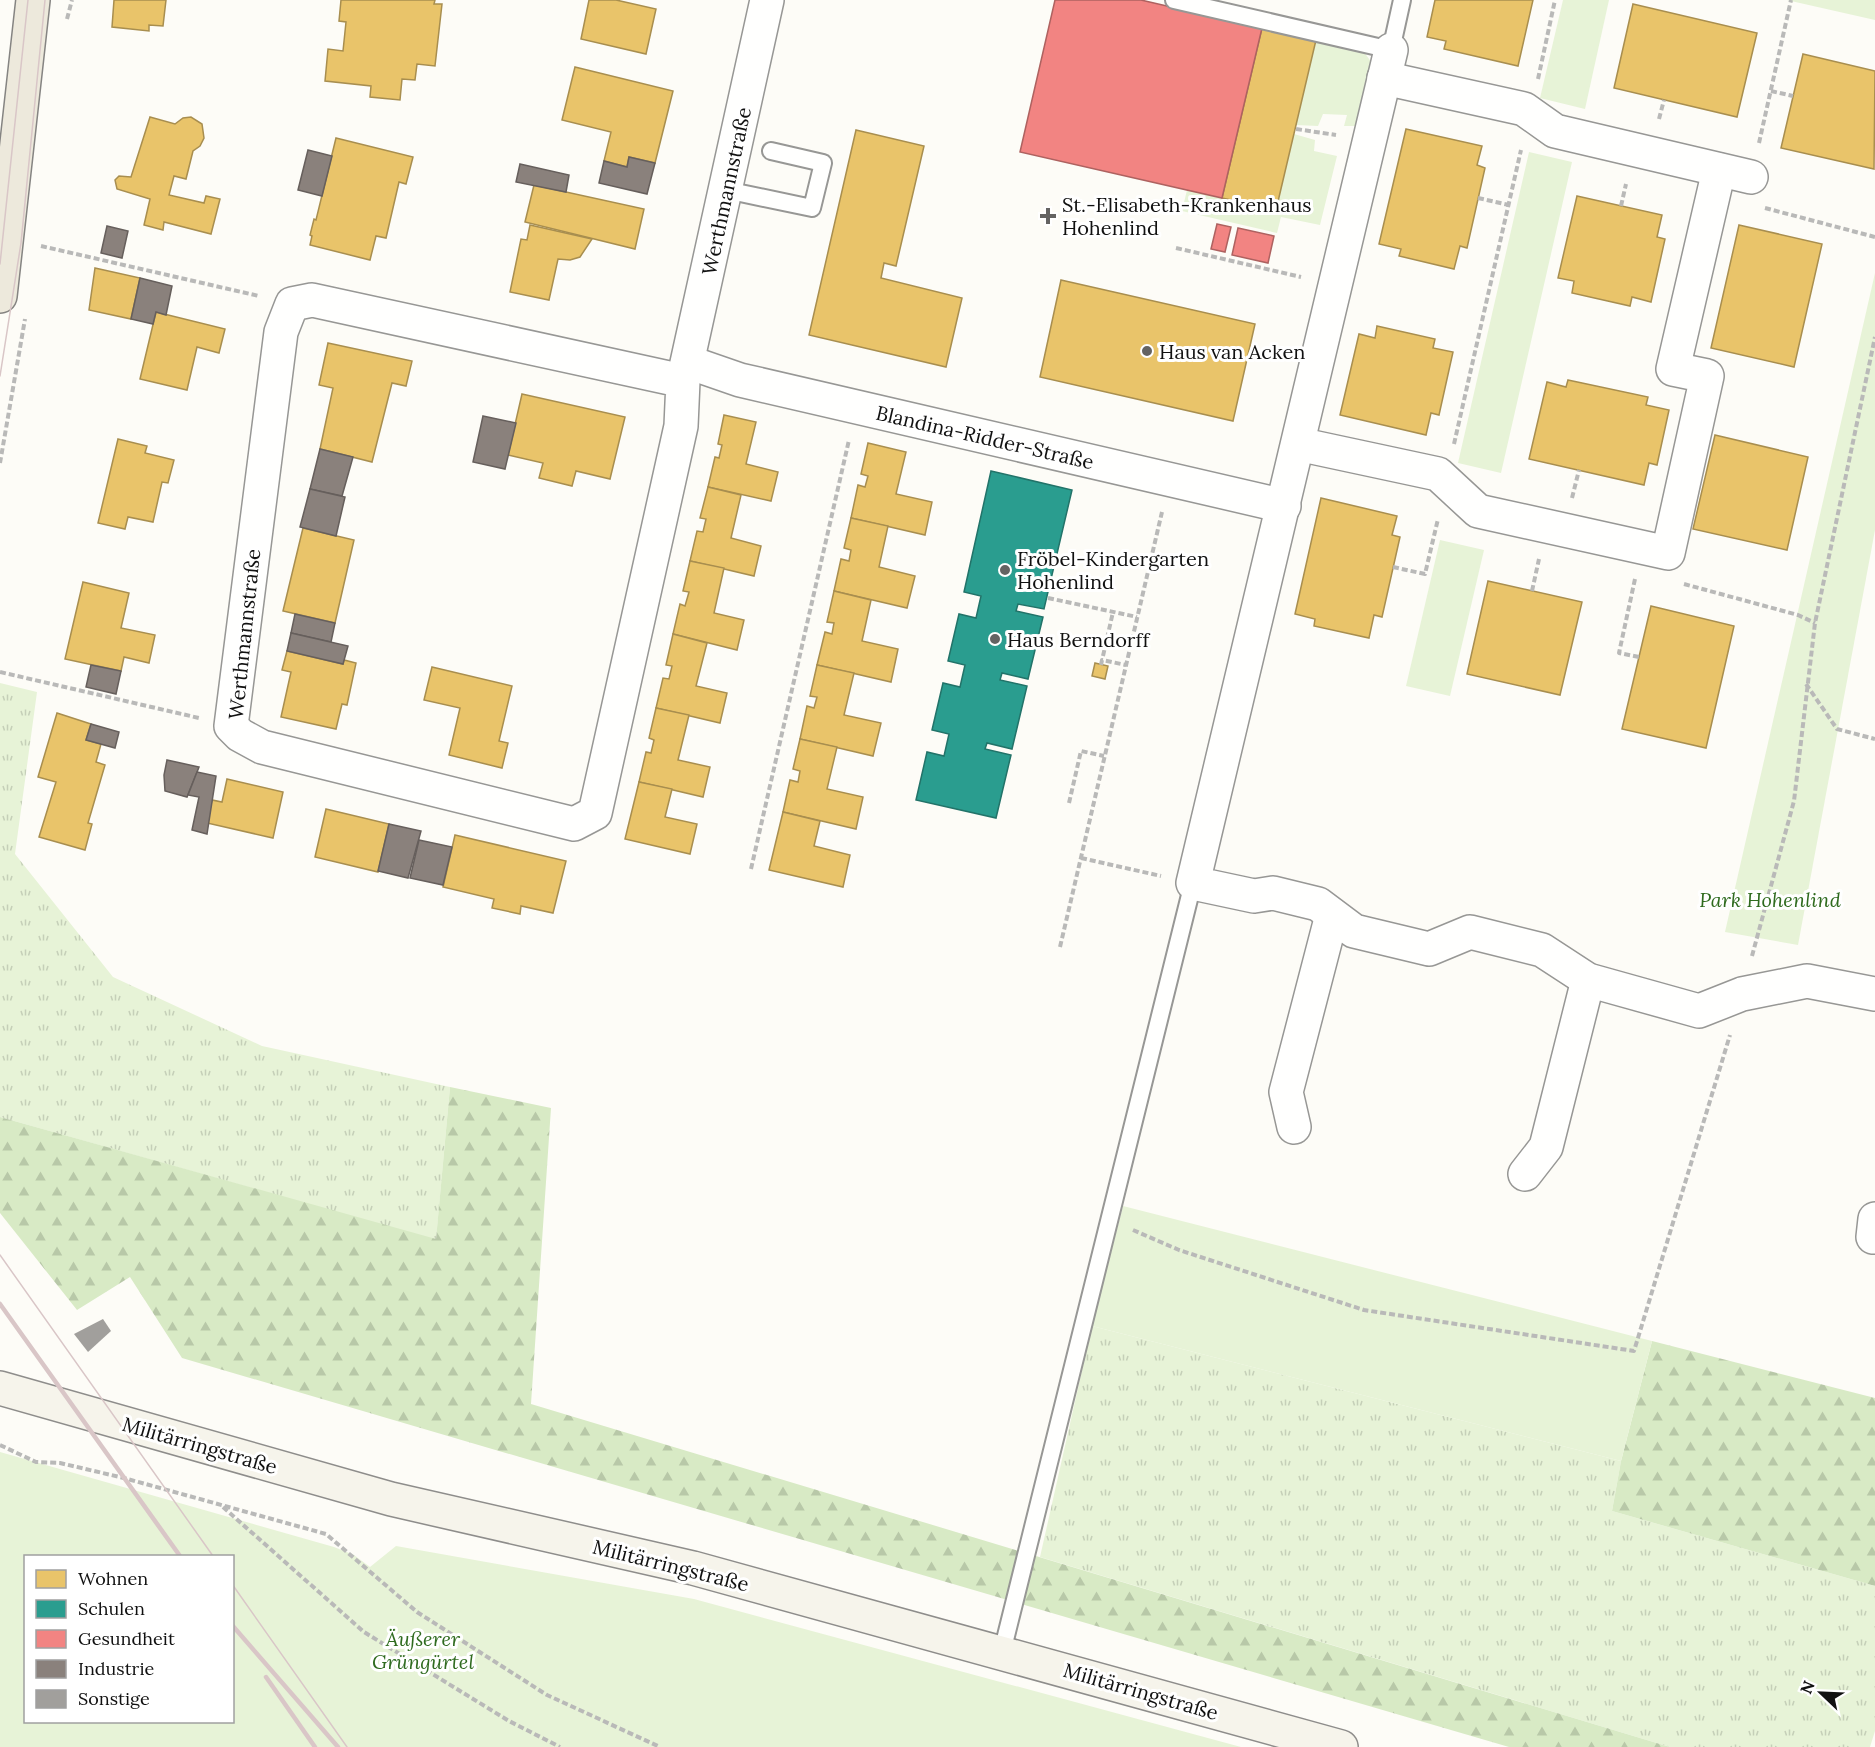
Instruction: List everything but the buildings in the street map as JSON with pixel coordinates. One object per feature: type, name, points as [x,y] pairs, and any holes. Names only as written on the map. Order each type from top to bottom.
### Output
[{"type":"main road","points":[[0,296],[8,241],[9,124],[33,0]]},
{"type":"main road","name":"Militärringstraße","points":[[0,1388],[391,1499],[693,1568],[1341,1747]]},
{"type":"street","name":"Werthmannstraße","points":[[291,304],[281,332],[231,726],[240,735],[262,747],[574,824],[595,813],[681,426],[686,371],[767,0]]},
{"type":"street","points":[[1751,177],[1555,131],[1524,109],[1387,64],[1194,883],[1254,896],[1273,893],[1318,904],[1354,931],[1429,949],[1470,933],[1542,950],[1588,980],[1699,1011],[1742,994],[1807,981],[1875,994]]},
{"type":"street","points":[[1298,444],[1438,474],[1478,511],[1655,550],[1707,376],[1673,369],[1719,170]]},
{"type":"street","points":[[291,304],[312,300],[686,371]]},
{"type":"street","name":"Blandina-Ridder-Straße","points":[[686,371],[740,380],[1284,506]]},
{"type":"street","points":[[1294,1127],[1286,1092],[1332,915]]},
{"type":"street","points":[[1525,1174],[1546,1147],[1588,980]]},
{"type":"lane","points":[[1174,0],[1387,64],[1402,0]]},
{"type":"lane","points":[[726,190],[812,208],[822,163],[771,151]]},
{"type":"lane","points":[[1002,1652],[1194,883]]},
{"type":"path","points":[[1393,567],[1425,574],[1556,0]]},
{"type":"path","points":[[1791,0],[1745,203],[1875,237]]},
{"type":"path","points":[[1771,91],[1793,96]]},
{"type":"path","points":[[1478,198],[1509,205]]},
{"type":"path","points":[[8,241],[291,304]]},
{"type":"path","points":[[1176,248],[1336,285]]},
{"type":"path","points":[[1109,1220],[1179,1250],[1364,1310],[1634,1351],[1742,994],[1794,801],[1806,683],[1815,623],[1875,337]]},
{"type":"path","points":[[751,869],[857,407]]},
{"type":"path","points":[[1060,947],[1169,479]]},
{"type":"path","points":[[1655,550],[1662,578],[1798,615],[1815,623]]},
{"type":"path","points":[[1639,657],[1619,653],[1655,550]]},
{"type":"path","points":[[1048,598],[1137,617]]},
{"type":"path","points":[[1102,656],[1113,612]]},
{"type":"path","points":[[1101,665],[1102,660],[1126,665]]},
{"type":"path","points":[[0,672],[231,726]]},
{"type":"path","points":[[1806,683],[1838,729],[1875,739]]},
{"type":"path","points":[[1069,803],[1081,751],[1104,756]]},
{"type":"path","points":[[1081,858],[1194,883]]},
{"type":"path","points":[[0,1444],[36,1462],[60,1462],[326,1534],[417,1612],[547,1695],[660,1747]]},
{"type":"path","points":[[222,1507],[363,1632],[509,1721],[560,1747]]},
{"type":"green space","points":[[1563,0],[1609,0],[1585,109],[1540,98]]},
{"type":"green space","points":[[1787,0],[1875,0],[1875,20],[1791,1]]},
{"type":"green space","points":[[1316,40],[1361,48],[1372,63],[1360,126],[1344,126],[1347,115],[1323,114],[1318,126],[1296,125]]},
{"type":"green space","points":[[1294,134],[1315,140],[1314,151],[1337,156],[1320,225],[1281,217],[1277,233],[1182,211],[1187,190],[1276,210]]},
{"type":"green space","points":[[1529,152],[1572,162],[1501,473],[1458,463]]},
{"type":"green space","name":"Park Hohenlind","points":[[1875,273],[1875,530],[1798,945],[1725,932]]},
{"type":"green space","points":[[1440,540],[1484,550],[1450,696],[1406,686]]},
{"type":"green space","points":[[0,683],[37,692],[15,854],[113,977],[262,1046],[450,1087],[436,1240],[0,1117]]},
{"type":"green space","points":[[450,1087],[551,1108],[531,1404],[1670,1747],[1509,1747],[182,1358],[130,1277],[77,1310],[0,1213],[0,1117],[436,1239]]},
{"type":"green space","points":[[1123,1206],[1652,1341],[1621,1461],[1092,1326]]},
{"type":"green space","points":[[1092,1326],[1621,1461],[1612,1511],[1875,1586],[1875,1731],[1870,1747],[1670,1747],[1040,1557]]},
{"type":"green space","points":[[1652,1341],[1875,1398],[1875,1586],[1612,1511],[1621,1461]]},
{"type":"green space","name":"Äußerer Grüngürtel","points":[[0,1452],[334,1547],[354,1555],[370,1567],[396,1546],[694,1599],[1241,1747],[0,1747]]},
{"type":"tram line","points":[[0,264],[28,0]]},
{"type":"tram line","points":[[0,376],[21,243],[45,0]]},
{"type":"tram line","points":[[0,1255],[212,1555]]},
{"type":"tram line","points":[[0,1303],[4,1310]]},
{"type":"tram line","points":[[234,1587],[347,1747]]},
{"type":"railway","points":[[0,1304],[179,1555]]},
{"type":"railway","points":[[234,1627],[338,1747]]},
{"type":"railway","points":[[266,1677],[315,1747]]},
{"type":"place","name":"St.-Elisabeth-Krankenhaus Hohenlind","points":[[1048,216]]},
{"type":"place","name":"Haus van Acken","points":[[1147,351]]},
{"type":"place","name":"Fröbel-Kindergarten Hohenlind","points":[[1005,570]]},
{"type":"place","name":"Haus Berndorff","points":[[995,639]]}]
